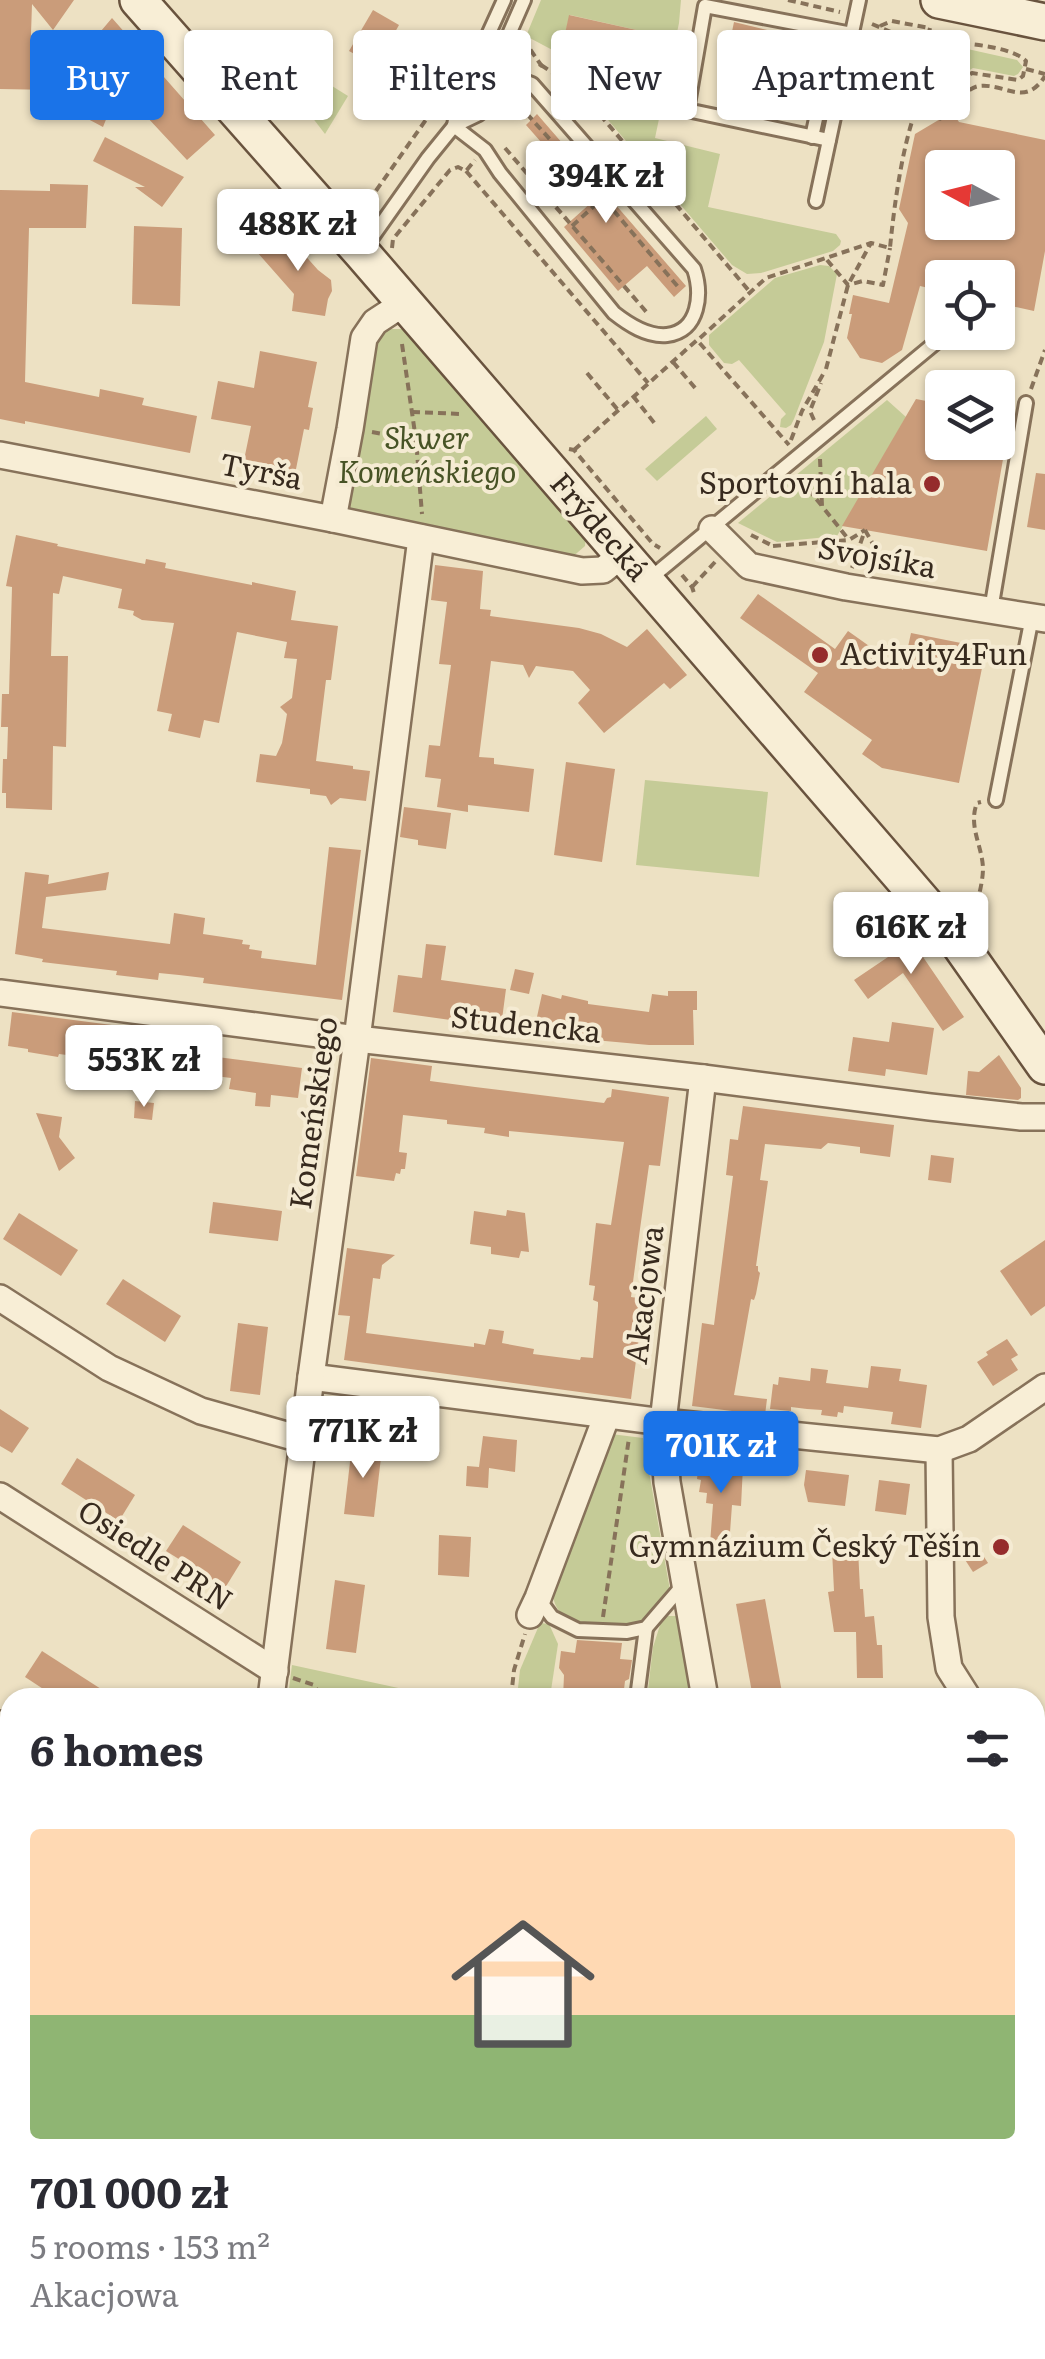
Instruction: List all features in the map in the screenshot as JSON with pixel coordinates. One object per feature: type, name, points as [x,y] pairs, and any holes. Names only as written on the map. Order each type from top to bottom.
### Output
[{"type":"main road","name":"Frýdecká","points":[[138,0],[358,236],[402,320],[647,582],[960,945],[1045,1066]]},
{"type":"main road","points":[[938,19],[1045,22]]},
{"type":"street","points":[[333,519],[364,338],[375,322],[402,320]]},
{"type":"street","name":"Tyrša","points":[[0,455],[333,519],[422,532],[582,571],[603,570],[622,554]]},
{"type":"street","name":"Svojsíka","points":[[712,529],[750,566],[846,587],[1039,618]]},
{"type":"street","name":"Komeńskiego","points":[[272,1688],[422,532]]},
{"type":"street","name":"Studencka","points":[[0,992],[1021,1118],[1045,1116]]},
{"type":"street","name":"Akacjowa","points":[[703,1078],[662,1422],[667,1482],[703,1688]]},
{"type":"street","points":[[0,1298],[140,1383],[201,1411],[304,1440]]},
{"type":"street","points":[[311,1377],[606,1416],[939,1450],[969,1439],[1045,1387]]},
{"type":"street","points":[[534,1606],[606,1416]]},
{"type":"street","points":[[939,1450],[941,1617],[949,1668],[962,1688]]},
{"type":"street","name":"Osiedle PRN","points":[[0,1496],[275,1671]]},
{"type":"lane","points":[[490,30],[504,0]]},
{"type":"lane","points":[[512,30],[524,0]]},
{"type":"lane","points":[[853,30],[859,0]]},
{"type":"lane","points":[[829,140],[687,110],[704,3],[830,30]]},
{"type":"lane","points":[[454,126],[485,150],[614,313],[632,327],[655,334],[669,336],[685,327],[696,311],[700,287],[694,269],[531,84]]},
{"type":"lane","points":[[454,126],[455,120]]},
{"type":"lane","points":[[358,236],[454,126],[467,120]]},
{"type":"lane","points":[[812,136],[816,120]]},
{"type":"lane","points":[[816,201],[833,120]]},
{"type":"lane","points":[[647,582],[927,350]]},
{"type":"lane","points":[[991,610],[1026,403]]},
{"type":"lane","points":[[996,800],[1039,618]]},
{"type":"lane","points":[[638,1688],[646,1628],[685,1583]]},
{"type":"lane","points":[[534,1606],[578,1630],[627,1632],[646,1628]]},
{"type":"path","points":[[878,26],[892,21],[938,19]]},
{"type":"path","points":[[970,44],[1019,54],[1026,61],[1026,70],[1018,80],[970,74]]},
{"type":"path","points":[[541,64],[580,91],[750,292]]},
{"type":"path","points":[[970,90],[977,86],[1026,92],[1038,87],[1045,76],[1026,70]]},
{"type":"path","points":[[531,118],[684,296]]},
{"type":"path","points":[[358,236],[429,120]]},
{"type":"path","points":[[848,285],[863,281],[883,285],[913,120]]},
{"type":"path","points":[[466,171],[648,383]]},
{"type":"path","points":[[572,226],[603,198]]},
{"type":"path","points":[[620,230],[626,224]]},
{"type":"path","points":[[822,506],[820,440],[810,411],[848,285],[871,242],[890,248]]},
{"type":"path","points":[[596,253],[601,248]]},
{"type":"path","points":[[825,259],[848,285]]},
{"type":"path","points":[[402,320],[422,532]]},
{"type":"path","points":[[574,450],[697,340],[789,445],[802,411],[825,371]]},
{"type":"path","points":[[1026,403],[1045,350]]},
{"type":"path","points":[[673,362],[696,389]]},
{"type":"path","points":[[587,373],[618,410]]},
{"type":"path","points":[[633,396],[656,425]]},
{"type":"path","points":[[412,412],[466,415]]},
{"type":"path","points":[[350,429],[416,440]]},
{"type":"path","points":[[789,465],[848,540]]},
{"type":"path","points":[[846,587],[865,530],[903,596]]},
{"type":"path","points":[[974,918],[983,868],[974,810],[976,803],[996,800]]},
{"type":"path","points":[[604,1609],[633,1419]]},
{"type":"path","points":[[512,1688],[534,1606]]},
{"type":"path","points":[[275,1671],[316,1688]]},
{"type":"green space","points":[[541,0],[681,0],[678,30],[637,30],[570,15],[566,30],[551,30],[551,49],[531,39],[528,30]]},
{"type":"green space","points":[[970,50],[1017,60],[1023,67],[1014,76],[970,70]]},
{"type":"green space","points":[[333,87],[348,96],[325,134],[314,120],[333,120]]},
{"type":"green space","points":[[608,120],[659,120],[655,138],[720,154],[708,207],[836,234],[841,241],[833,251],[761,273],[747,274],[732,265]]},
{"type":"green space","points":[[829,266],[837,274],[824,342],[791,425],[780,427],[786,414],[739,360],[724,363],[709,345],[709,335],[775,278]]},
{"type":"green space","name":"Skwer Komeńskiego","points":[[384,329],[410,329],[586,529],[585,546],[570,559],[346,512],[372,340]]},
{"type":"green space","points":[[887,400],[906,417],[837,536],[777,542],[738,523]]},
{"type":"green space","points":[[706,416],[717,429],[657,481],[645,469]]},
{"type":"green space","points":[[645,780],[768,792],[759,877],[636,865]]},
{"type":"green space","points":[[611,1434],[643,1438],[670,1590],[643,1623],[573,1620],[557,1608],[552,1592]]},
{"type":"green space","points":[[676,1616],[689,1688],[648,1688],[653,1647],[662,1619]]},
{"type":"green space","points":[[540,1623],[549,1624],[558,1644],[551,1688],[518,1688],[520,1670]]},
{"type":"green space","points":[[292,1665],[398,1688],[289,1688]]},
{"type":"building","points":[[0,0],[74,0],[53,30],[32,4],[30,90],[0,89]]},
{"type":"building","points":[[373,10],[399,25],[396,30],[361,30]]},
{"type":"building","points":[[569,15],[636,30],[566,30]]},
{"type":"building","points":[[112,18],[123,30],[102,30]]},
{"type":"building","points":[[734,22],[767,30],[732,30]]},
{"type":"building","points":[[164,77],[184,100],[184,120],[202,120],[215,135],[187,160],[150,120],[164,120]]},
{"type":"building","points":[[537,114],[686,286],[674,297],[647,266],[618,291],[564,227],[593,201],[526,125]]},
{"type":"building","points":[[939,120],[958,120],[1045,140],[1045,251],[1034,311],[1015,307],[1015,260],[925,260],[925,287],[920,286],[902,350],[882,363],[860,358],[847,338],[853,295],[889,303],[908,223],[899,209],[915,134]]},
{"type":"building","points":[[105,137],[184,177],[162,207],[135,187],[145,187],[93,161]]},
{"type":"building","points":[[50,184],[88,185],[86,228],[29,228],[25,382],[99,397],[100,389],[144,398],[142,405],[197,416],[190,453],[0,419],[0,190],[50,191]]},
{"type":"building","points":[[277,224],[331,280],[325,316],[292,311],[294,294],[257,252],[268,243],[269,235],[276,235]]},
{"type":"building","points":[[134,226],[182,228],[180,306],[132,304]]},
{"type":"building","points":[[260,351],[317,362],[308,407],[313,408],[309,430],[304,429],[295,474],[243,465],[251,426],[211,419],[218,381],[254,388]]},
{"type":"building","name":"Sportovní hala","points":[[916,399],[925,401],[925,460],[1003,460],[987,551],[842,526]]},
{"type":"building","points":[[1036,473],[1045,474],[1045,530],[1027,527]]},
{"type":"building","points":[[16,535],[145,564],[146,559],[166,563],[165,568],[296,591],[291,620],[338,626],[331,680],[326,680],[316,761],[370,771],[366,801],[340,798],[331,805],[326,796],[310,794],[310,789],[256,782],[260,754],[276,756],[282,743],[287,714],[280,707],[292,698],[297,659],[284,658],[287,642],[237,632],[219,723],[204,720],[200,738],[168,731],[172,714],[157,711],[174,623],[142,620],[133,615],[134,611],[118,608],[122,589],[63,576],[59,594],[53,593],[51,656],[68,656],[66,747],[53,746],[52,810],[6,808],[6,793],[2,793],[8,727],[1,727],[2,694],[9,694],[12,587],[6,586]]},
{"type":"building","points":[[435,565],[483,571],[480,609],[491,610],[490,616],[579,628],[627,647],[647,629],[687,675],[670,689],[664,683],[604,733],[578,703],[590,690],[573,671],[536,666],[529,678],[523,665],[491,661],[479,757],[494,758],[494,764],[534,769],[529,812],[468,805],[468,812],[437,807],[441,779],[425,777],[429,745],[440,746],[451,665],[439,664],[447,602],[431,600]]},
{"type":"building","points":[[758,594],[835,649],[848,631],[903,670],[911,633],[986,648],[959,783],[882,768],[862,754],[872,740],[804,692],[818,673],[740,618]]},
{"type":"building","points":[[566,762],[615,769],[602,862],[554,855]]},
{"type":"building","points":[[404,807],[451,813],[446,849],[418,845],[418,840],[400,837]]},
{"type":"building","points":[[329,847],[361,850],[342,1000],[203,983],[204,978],[179,975],[159,973],[158,980],[116,975],[117,971],[42,962],[43,959],[15,954],[25,872],[49,875],[48,884],[109,872],[106,890],[46,897],[42,928],[170,944],[174,913],[205,918],[203,934],[243,940],[242,944],[250,945],[249,949],[262,951],[261,958],[316,965]]},
{"type":"building","points":[[904,924],[929,953],[923,957],[964,1017],[943,1031],[903,973],[868,999],[854,980],[891,955],[881,944]]},
{"type":"building","points":[[426,944],[446,946],[441,980],[506,989],[501,1027],[393,1012],[398,975],[422,978]]},
{"type":"building","points":[[515,969],[534,973],[529,994],[510,990]]},
{"type":"building","points":[[668,991],[697,991],[694,1045],[649,1045],[576,1035],[574,1043],[551,1038],[553,1031],[535,1026],[542,994],[649,1012],[652,994],[668,996]]},
{"type":"building","points":[[12,1012],[135,1028],[130,1063],[59,1054],[58,1057],[8,1046]]},
{"type":"building","points":[[892,1022],[934,1028],[927,1075],[886,1069],[885,1076],[848,1071],[853,1037],[889,1042]]},
{"type":"building","points":[[194,1054],[302,1068],[298,1098],[271,1095],[270,1107],[255,1106],[256,1093],[229,1089],[231,1078],[192,1073]]},
{"type":"building","points":[[999,1055],[1021,1088],[1021,1098],[966,1095],[968,1071],[979,1072]]},
{"type":"building","points":[[371,1058],[432,1066],[430,1081],[475,1087],[604,1103],[611,1097],[612,1089],[669,1097],[660,1166],[649,1165],[631,1297],[644,1299],[631,1399],[344,1360],[350,1316],[338,1315],[347,1248],[395,1255],[382,1265],[380,1279],[373,1278],[366,1333],[474,1347],[474,1343],[485,1345],[489,1329],[504,1331],[502,1343],[534,1349],[533,1354],[593,1358],[598,1302],[593,1300],[595,1286],[589,1285],[596,1223],[611,1225],[624,1142],[509,1131],[509,1137],[484,1133],[485,1128],[447,1124],[447,1120],[403,1115],[399,1152],[407,1153],[405,1169],[396,1173],[394,1181],[356,1176]]},
{"type":"building","points":[[135,1101],[154,1103],[152,1120],[134,1118]]},
{"type":"building","points":[[743,1106],[894,1125],[890,1157],[860,1153],[860,1147],[828,1143],[821,1149],[765,1144],[760,1180],[768,1181],[756,1266],[760,1273],[754,1300],[751,1299],[734,1395],[767,1399],[765,1415],[692,1406],[702,1323],[714,1325],[733,1176],[726,1175],[730,1139],[738,1140]]},
{"type":"building","points":[[36,1113],[62,1117],[59,1137],[75,1158],[59,1171]]},
{"type":"building","points":[[931,1155],[954,1158],[951,1183],[928,1180]]},
{"type":"building","points":[[213,1202],[282,1211],[278,1241],[209,1233]]},
{"type":"building","points":[[507,1210],[525,1213],[529,1252],[521,1251],[519,1258],[491,1254],[491,1247],[470,1244],[474,1211],[506,1216]]},
{"type":"building","points":[[19,1213],[78,1250],[61,1276],[3,1239]]},
{"type":"building","points":[[1045,1240],[1045,1306],[1031,1316],[1000,1271]]},
{"type":"building","points":[[123,1279],[181,1316],[165,1342],[106,1304]]},
{"type":"building","points":[[238,1323],[268,1327],[260,1395],[230,1391]]},
{"type":"building","points":[[1007,1339],[1018,1355],[1011,1359],[1018,1370],[993,1386],[977,1362]]},
{"type":"building","points":[[871,1366],[901,1369],[899,1381],[927,1385],[921,1428],[891,1424],[893,1412],[844,1406],[837,1417],[821,1415],[822,1410],[770,1409],[773,1384],[778,1385],[779,1377],[810,1381],[811,1368],[828,1370],[826,1383],[868,1388]]},
{"type":"building","points":[[0,1409],[29,1428],[12,1453],[0,1446]]},
{"type":"building","points":[[483,1436],[517,1440],[515,1472],[489,1468],[488,1488],[466,1486],[467,1466],[479,1467]]},
{"type":"building","points":[[352,1445],[382,1449],[374,1517],[344,1514]]},
{"type":"building","points":[[77,1458],[135,1495],[119,1521],[61,1484]]},
{"type":"building","points":[[699,1461],[743,1466],[741,1506],[732,1505],[729,1546],[710,1544],[713,1504],[706,1503],[707,1493],[699,1492]]},
{"type":"building","points":[[806,1470],[849,1475],[845,1506],[808,1502]]},
{"type":"building","points":[[879,1480],[910,1484],[906,1515],[875,1511]]},
{"type":"building","points":[[183,1525],[241,1562],[225,1588],[166,1551]]},
{"type":"building","points":[[439,1535],[471,1537],[469,1577],[438,1575]]},
{"type":"building","points":[[973,1540],[988,1563],[973,1572],[958,1549]]},
{"type":"building","points":[[858,1549],[865,1617],[874,1616],[877,1645],[882,1645],[883,1678],[857,1678],[856,1632],[834,1632],[828,1592],[834,1591],[832,1550]]},
{"type":"building","points":[[335,1580],[365,1585],[356,1653],[326,1649]]},
{"type":"building","points":[[765,1599],[781,1688],[751,1688],[736,1604]]},
{"type":"building","points":[[577,1640],[622,1643],[620,1659],[632,1660],[624,1688],[563,1688],[564,1675],[559,1668],[561,1651],[575,1653]]},
{"type":"building","points":[[42,1651],[99,1688],[42,1688],[25,1677]]},
{"type":"place","name":"Sportovní hala","points":[[932,484]]},
{"type":"place","name":"Activity4Fun","points":[[820,655]]},
{"type":"place","name":"Gymnázium Český Těšín","points":[[1001,1547]]}]
